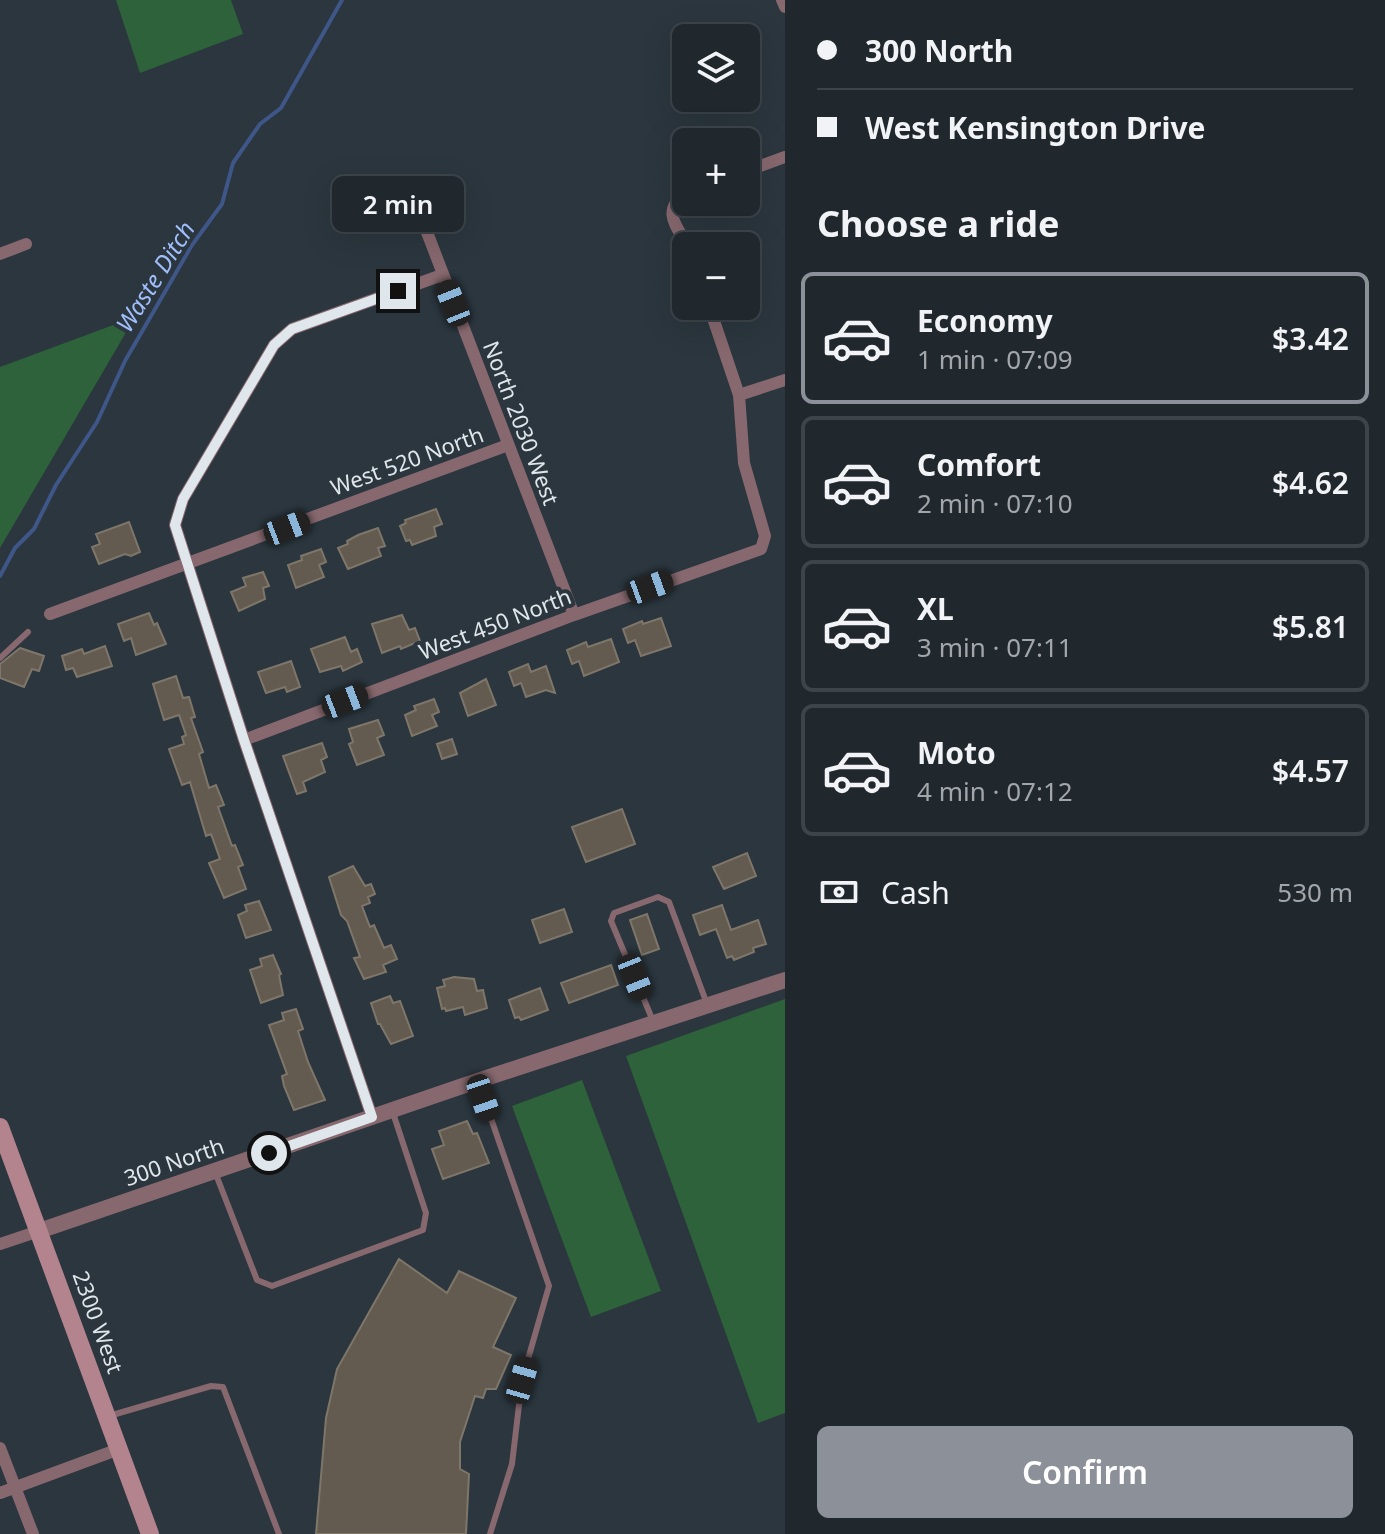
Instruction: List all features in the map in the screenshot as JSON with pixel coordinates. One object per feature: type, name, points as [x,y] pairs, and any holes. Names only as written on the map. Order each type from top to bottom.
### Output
[{"type":"main road","name":"2300 West","points":[[0,1127],[150,1534]]},
{"type":"street","points":[[782,0],[785,7]]},
{"type":"street","points":[[760,166],[785,157]]},
{"type":"street","name":"North 2030 West","points":[[415,201],[574,615]]},
{"type":"street","points":[[0,254],[26,244]]},
{"type":"street","points":[[372,1117],[244,740],[175,525],[183,499],[274,345],[292,329],[442,275]]},
{"type":"street","points":[[714,320],[739,395],[785,380]]},
{"type":"street","name":"West 450 North","points":[[244,740],[574,615],[761,549],[765,536],[744,463],[739,395]]},
{"type":"street","name":"West 520 North","points":[[50,614],[508,445]]},
{"type":"street","name":"300 North","points":[[0,1244],[477,1081],[785,980]]},
{"type":"street","points":[[0,1448],[33,1534]]},
{"type":"street","points":[[0,1493],[119,1449]]},
{"type":"lane","points":[[0,658],[28,632]]},
{"type":"lane","points":[[654,1024],[611,921],[614,913],[658,897],[669,902],[708,1007]]},
{"type":"lane","points":[[477,1081],[549,1286],[522,1380],[512,1464],[490,1534]]},
{"type":"lane","points":[[215,1172],[257,1280],[272,1286],[423,1230],[426,1213],[393,1111]]},
{"type":"lane","points":[[108,1416],[211,1386],[223,1387],[279,1534]]},
{"type":"green space","points":[[116,0],[231,0],[243,34],[140,73]]},
{"type":"green space","points":[[135,317],[0,548],[0,367]]},
{"type":"green space","points":[[785,999],[785,1413],[758,1423],[626,1056]]},
{"type":"green space","points":[[582,1080],[661,1291],[591,1317],[512,1106]]},
{"type":"building","points":[[436,509],[442,524],[434,527],[436,536],[412,545],[410,540],[406,541],[400,526],[406,523],[405,520]]},
{"type":"building","points":[[129,522],[140,552],[99,564],[92,547],[100,544],[96,534]]},
{"type":"building","points":[[378,528],[385,546],[378,548],[381,556],[348,569],[338,548],[358,535]]},
{"type":"building","points":[[321,549],[326,562],[319,565],[324,577],[296,588],[288,565],[302,560],[301,556]]},
{"type":"building","points":[[263,572],[269,586],[263,588],[265,599],[239,611],[231,592],[246,586],[243,578]]},
{"type":"building","points":[[149,613],[166,644],[136,655],[131,638],[124,641],[118,624]]},
{"type":"building","points":[[402,615],[409,630],[415,628],[420,641],[382,653],[372,624]]},
{"type":"building","points":[[661,618],[671,646],[641,656],[635,640],[628,643],[623,629],[642,621],[643,624]]},
{"type":"building","points":[[345,637],[351,652],[357,649],[362,662],[343,671],[341,666],[320,672],[311,649]]},
{"type":"building","points":[[611,639],[619,662],[584,676],[579,661],[572,664],[567,650],[586,642],[588,647]]},
{"type":"building","points":[[105,646],[112,666],[77,677],[73,668],[66,670],[62,656],[82,649],[84,654]]},
{"type":"building","points":[[20,648],[44,656],[39,671],[32,669],[24,687],[0,678],[0,664]]},
{"type":"building","points":[[291,661],[300,687],[287,692],[285,687],[266,693],[258,672]]},
{"type":"building","points":[[528,664],[531,672],[546,666],[555,693],[546,690],[526,697],[521,683],[514,686],[509,672]]},
{"type":"building","points":[[176,676],[183,698],[189,697],[195,717],[191,718],[203,752],[199,754],[209,788],[216,785],[224,805],[218,807],[232,846],[235,845],[243,865],[238,867],[246,889],[224,898],[209,863],[220,859],[211,834],[206,836],[190,782],[182,785],[169,749],[184,744],[182,737],[186,735],[179,715],[164,720],[153,684]]},
{"type":"building","points":[[486,679],[496,705],[468,716],[460,693]]},
{"type":"building","points":[[434,699],[439,712],[432,715],[437,726],[412,736],[405,715],[416,710],[414,706]]},
{"type":"building","points":[[378,720],[384,735],[377,738],[384,755],[357,765],[349,744],[353,742],[349,729]]},
{"type":"building","points":[[452,739],[457,754],[442,759],[437,744]]},
{"type":"building","points":[[322,743],[327,757],[321,760],[325,772],[303,782],[306,791],[297,794],[283,756]]},
{"type":"building","points":[[622,809],[635,844],[586,862],[572,827]]},
{"type":"building","points":[[747,853],[756,876],[724,889],[713,867]]},
{"type":"building","points":[[353,866],[365,886],[371,884],[375,894],[368,897],[370,903],[362,906],[370,927],[374,925],[384,948],[391,945],[397,959],[383,965],[386,972],[364,979],[354,958],[360,957],[347,921],[341,915],[329,877]]},
{"type":"building","points":[[259,901],[271,930],[246,938],[238,915],[247,911],[245,905]]},
{"type":"building","points":[[722,905],[731,930],[758,920],[766,944],[734,960],[732,956],[727,958],[716,929],[700,935],[693,915]]},
{"type":"building","points":[[564,909],[572,932],[540,943],[532,920]]},
{"type":"building","points":[[647,914],[659,949],[642,955],[630,920]]},
{"type":"building","points":[[273,955],[281,974],[283,995],[261,1003],[250,970],[262,966],[260,959]]},
{"type":"building","points":[[611,965],[618,985],[569,1003],[561,983]]},
{"type":"building","points":[[454,977],[474,979],[477,991],[483,990],[487,1008],[465,1015],[463,1007],[442,1009],[437,988],[445,986],[443,980]]},
{"type":"building","points":[[540,988],[548,1010],[521,1020],[515,1018],[509,1000]]},
{"type":"building","points":[[390,996],[393,1003],[400,1001],[413,1036],[391,1044],[378,1024],[371,1003]]},
{"type":"building","points":[[296,1009],[303,1029],[298,1031],[325,1100],[294,1110],[282,1076],[287,1074],[269,1025],[284,1020],[282,1013]]},
{"type":"building","points":[[467,1121],[473,1134],[477,1133],[489,1163],[443,1179],[432,1149],[444,1145],[439,1131]]},
{"type":"building","points":[[399,1259],[447,1293],[459,1271],[516,1298],[493,1347],[511,1355],[496,1389],[486,1389],[483,1398],[475,1396],[460,1442],[460,1469],[469,1474],[466,1534],[316,1534],[326,1418],[337,1369]]},
{"type":"waterway","name":"Waste Ditch","points":[[0,576],[15,548],[34,529],[56,485],[97,422],[125,361],[192,245],[222,204],[233,163],[260,124],[281,108],[342,0]]},
{"type":"route","points":[[269,1153],[372,1117],[244,740],[175,525],[183,499],[274,345],[292,329],[398,291]]}]
